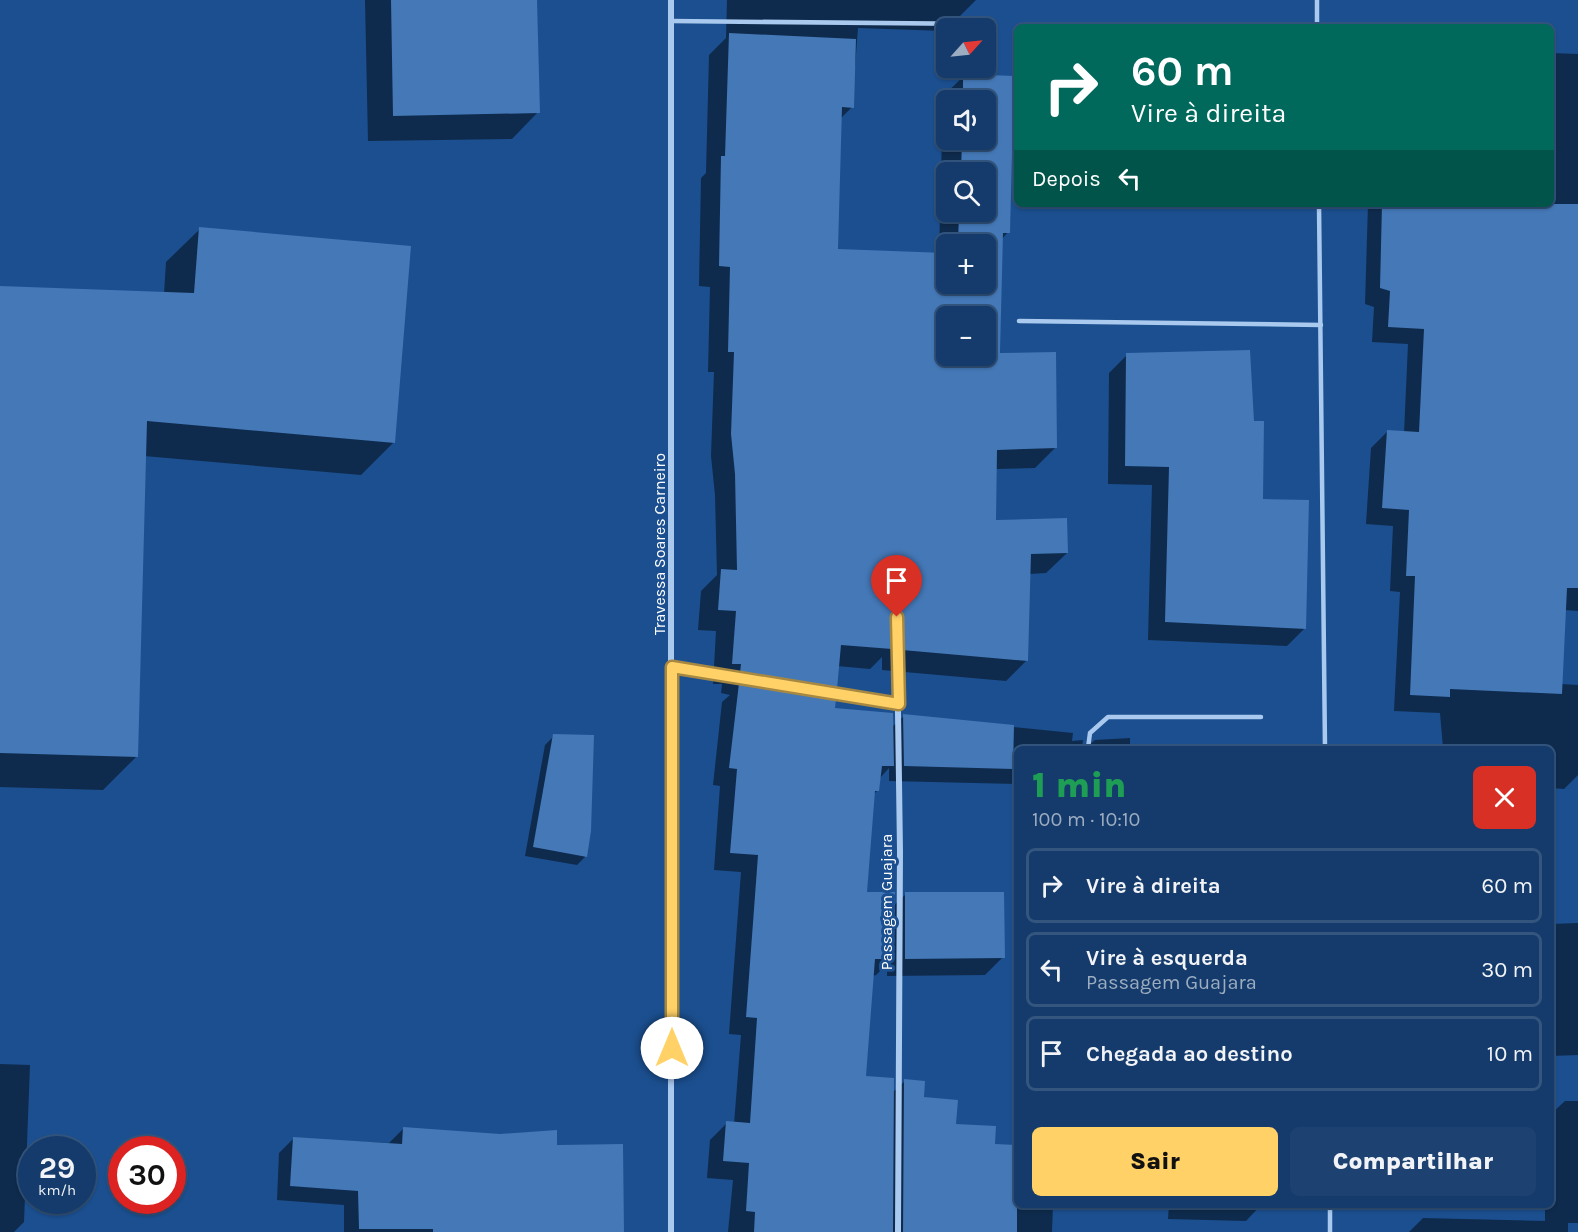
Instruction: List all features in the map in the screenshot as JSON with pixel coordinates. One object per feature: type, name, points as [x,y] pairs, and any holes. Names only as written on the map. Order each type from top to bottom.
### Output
[{"type":"street","name":"Travessa Soares Carneiro","points":[[670,1232],[671,0]]},
{"type":"street","name":"Passagem Guajara","points":[[896,573],[899,704],[897,1232]]},
{"type":"street","points":[[672,667],[899,704]]},
{"type":"lane","points":[[1317,0],[1317,24]]},
{"type":"lane","points":[[671,21],[936,24]]},
{"type":"lane","points":[[1319,207],[1325,746]]},
{"type":"lane","points":[[1019,321],[1321,325]]},
{"type":"lane","points":[[1088,746],[1090,733],[1108,717],[1261,717]]},
{"type":"lane","points":[[1330,1208],[1330,1232]]},
{"type":"building","points":[[391,0],[537,0],[540,113],[393,116]]},
{"type":"building","points":[[729,33],[856,39],[854,108],[842,107],[838,249],[936,253],[936,294],[996,294],[996,234],[958,234],[959,222],[996,222],[996,162],[961,162],[962,150],[996,150],[996,90],[963,90],[963,78],[1014,76],[1010,233],[1003,233],[1000,353],[1056,352],[1057,448],[997,450],[996,520],[1067,518],[1068,553],[1031,554],[1028,661],[902,650],[901,573],[897,568],[891,573],[892,649],[841,645],[837,689],[740,673],[741,664],[732,664],[736,611],[718,610],[721,569],[737,570],[735,474],[731,434],[734,352],[728,352],[730,267],[719,266],[721,156],[725,156]]},
{"type":"building","points":[[1554,204],[1578,204],[1578,588],[1567,588],[1562,694],[1450,689],[1450,697],[1410,695],[1415,576],[1406,576],[1409,510],[1382,508],[1387,430],[1419,432],[1424,329],[1388,327],[1390,291],[1380,288],[1382,207],[1554,207]]},
{"type":"building","points":[[199,227],[411,246],[395,443],[147,421],[138,757],[0,753],[0,286],[194,293]]},
{"type":"building","points":[[1250,350],[1254,421],[1264,421],[1263,499],[1309,500],[1306,629],[1165,622],[1169,467],[1125,466],[1126,353]]},
{"type":"building","points":[[739,683],[836,699],[835,708],[893,713],[894,766],[882,766],[879,791],[875,791],[867,892],[895,892],[894,959],[875,959],[866,1076],[894,1078],[893,1232],[754,1232],[755,1212],[746,1211],[749,1163],[723,1161],[726,1121],[750,1123],[757,1018],[746,1017],[758,855],[730,853],[737,769],[729,768]]},
{"type":"building","points":[[903,714],[1014,725],[1013,769],[904,766]]},
{"type":"building","points":[[553,734],[594,735],[591,831],[587,857],[533,847]]},
{"type":"building","points":[[905,892],[1004,892],[1005,958],[905,959]]},
{"type":"building","points":[[904,1079],[925,1081],[924,1097],[958,1100],[956,1124],[996,1126],[995,1144],[1014,1145],[1014,1208],[1017,1208],[1017,1232],[903,1232]]},
{"type":"building","points":[[403,1127],[500,1134],[557,1130],[557,1145],[623,1144],[624,1232],[433,1232],[433,1229],[359,1229],[358,1191],[290,1186],[293,1137],[402,1144]]},
{"type":"route","points":[[672,1048],[672,667],[899,704],[897,617]]}]
